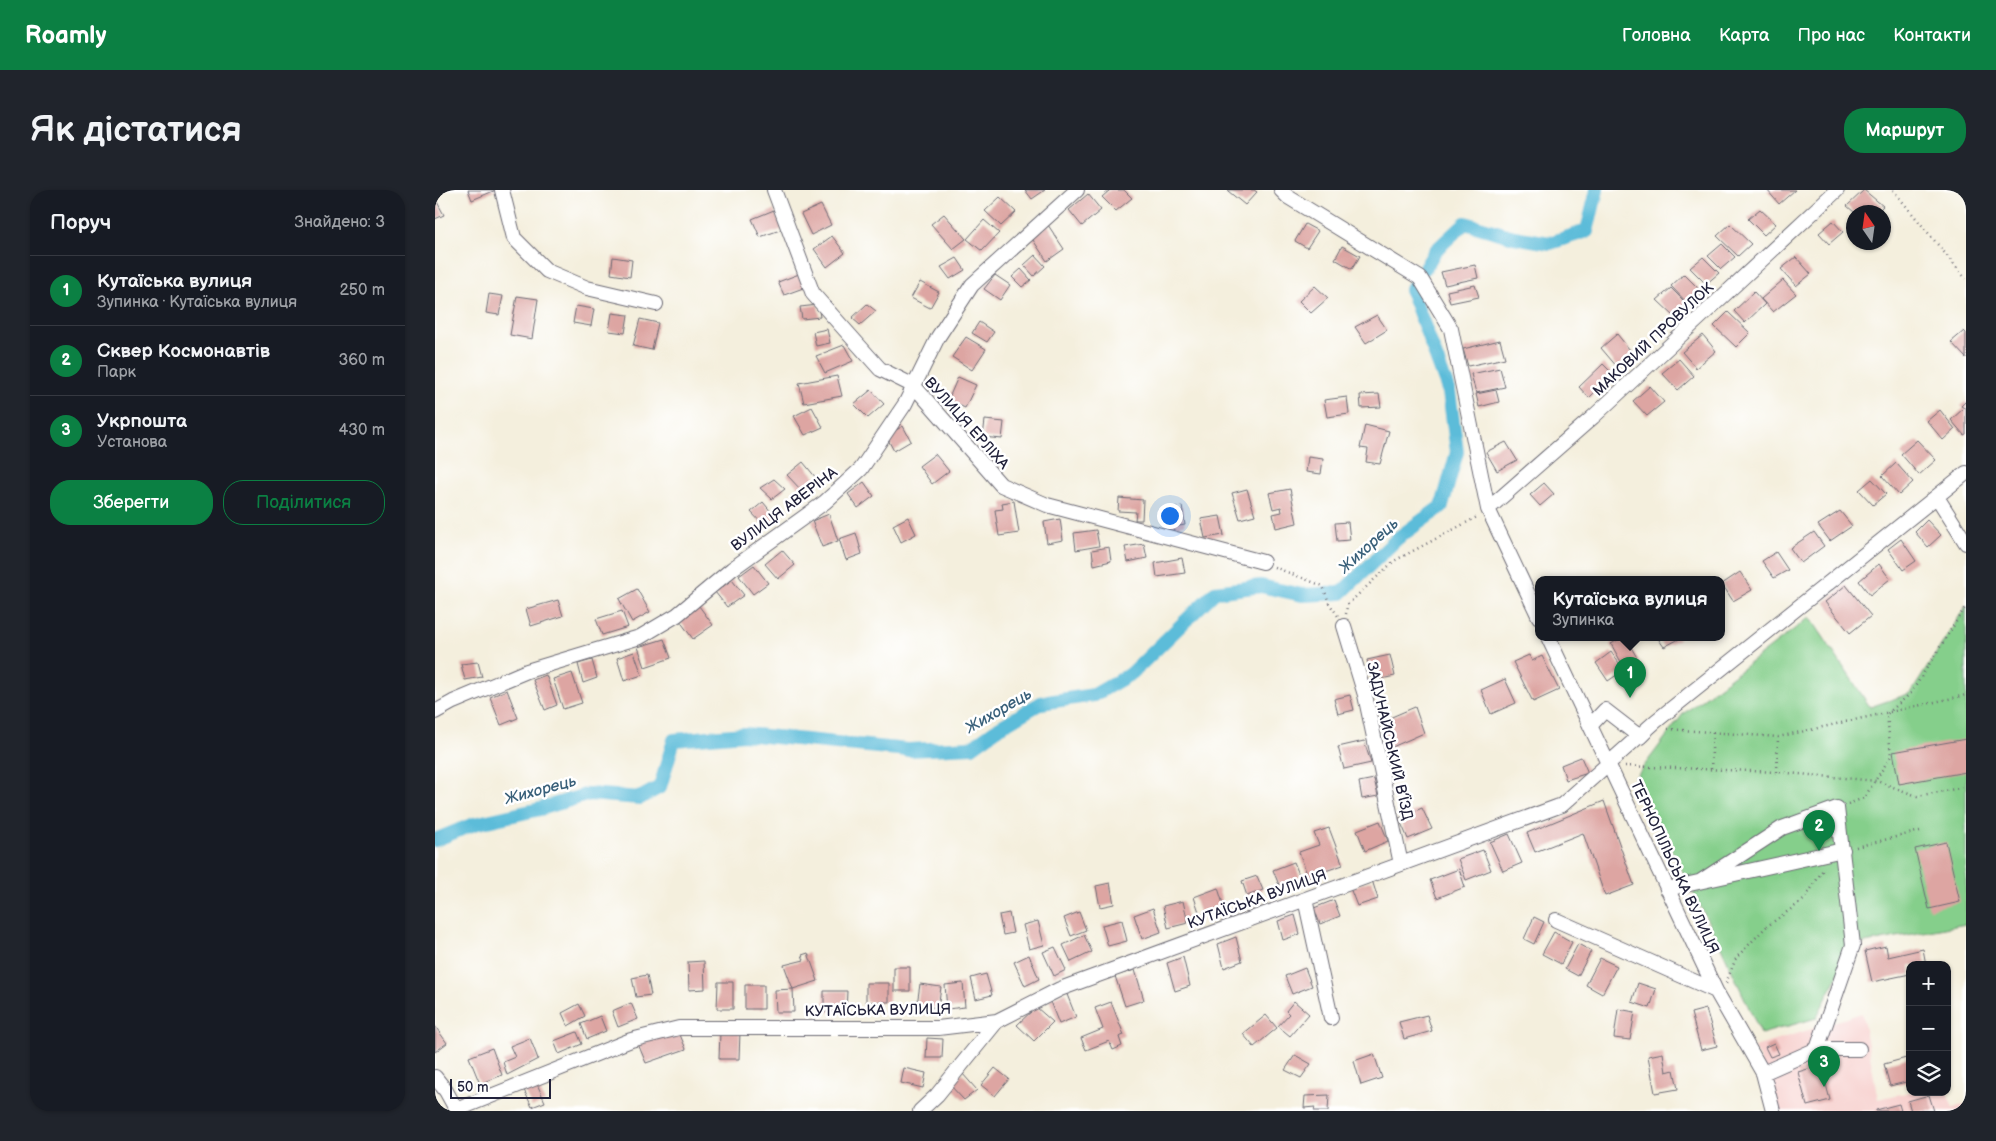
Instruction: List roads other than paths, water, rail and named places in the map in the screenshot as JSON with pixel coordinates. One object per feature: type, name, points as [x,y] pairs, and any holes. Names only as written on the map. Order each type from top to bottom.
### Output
[{"type":"street","points":[[502,190],[514,238],[547,271],[587,288],[656,304]]},
{"type":"street","name":"ВУЛИЦЯ ЕРЛІХА","points":[[774,190],[813,294],[880,369],[914,386],[1001,485],[1047,505],[1263,562]]},
{"type":"street","name":"ВУЛИЦЯ АВЕРІНА","points":[[435,712],[453,702],[527,671],[640,637],[677,615],[732,569],[825,502],[861,469],[905,404],[938,338],[972,285],[1077,190]]},
{"type":"street","points":[[1281,190],[1289,197],[1420,278],[1451,329],[1488,508],[1535,608]]},
{"type":"street","name":"МАКОВИЙ ПРОВУЛОК","points":[[1488,508],[1593,416],[1837,190]]},
{"type":"street","name":"КУТАЇСЬКА ВУЛИЦЯ","points":[[457,1111],[631,1040],[679,1028],[938,1028],[997,1021],[1060,989],[1562,805],[1649,728],[1966,472]]},
{"type":"street","points":[[1937,497],[1966,543]]},
{"type":"street","name":"ЗАДУНАЙСЬКИЙ В’ЇЗД","points":[[1344,626],[1365,695],[1401,864]]},
{"type":"street","name":"ТЕРНОПІЛЬСЬКА ВУЛИЦЯ","points":[[1550,641],[1718,995],[1763,1073],[1773,1111]]},
{"type":"street","points":[[1590,726],[1605,710],[1640,737],[1649,728]]},
{"type":"street","points":[[1701,881],[1782,828],[1837,808],[1838,851],[1853,946],[1817,1049]]},
{"type":"street","points":[[1667,889],[1838,851]]},
{"type":"street","points":[[1305,899],[1331,1018]]},
{"type":"street","points":[[1557,920],[1718,995]]},
{"type":"street","points":[[920,1111],[937,1095],[997,1021]]},
{"type":"street","points":[[1763,1073],[1817,1049],[1859,1049]]},
{"type":"street","points":[[435,1077],[446,1091],[457,1111]]},
{"type":"waterway","name":"Жихорець","points":[[1425,268],[1435,251],[1465,223],[1514,237],[1550,243],[1587,231],[1597,190]]},
{"type":"waterway","name":"Жихорець","points":[[435,840],[474,824],[540,809],[589,794],[640,798],[660,787],[674,740],[744,734],[908,750],[972,747],[1000,727],[1041,703],[1094,695],[1132,673],[1215,592],[1261,586],[1302,595],[1341,593],[1398,538],[1442,506],[1457,452],[1449,392],[1411,290],[1413,287]]},
{"type":"place","name":"Кутаїська вулиця","points":[[1630,698]]},
{"type":"place","name":"Сквер Космонавтів","points":[[1819,851]]},
{"type":"place","name":"Укрпошта","points":[[1824,1087]]}]
